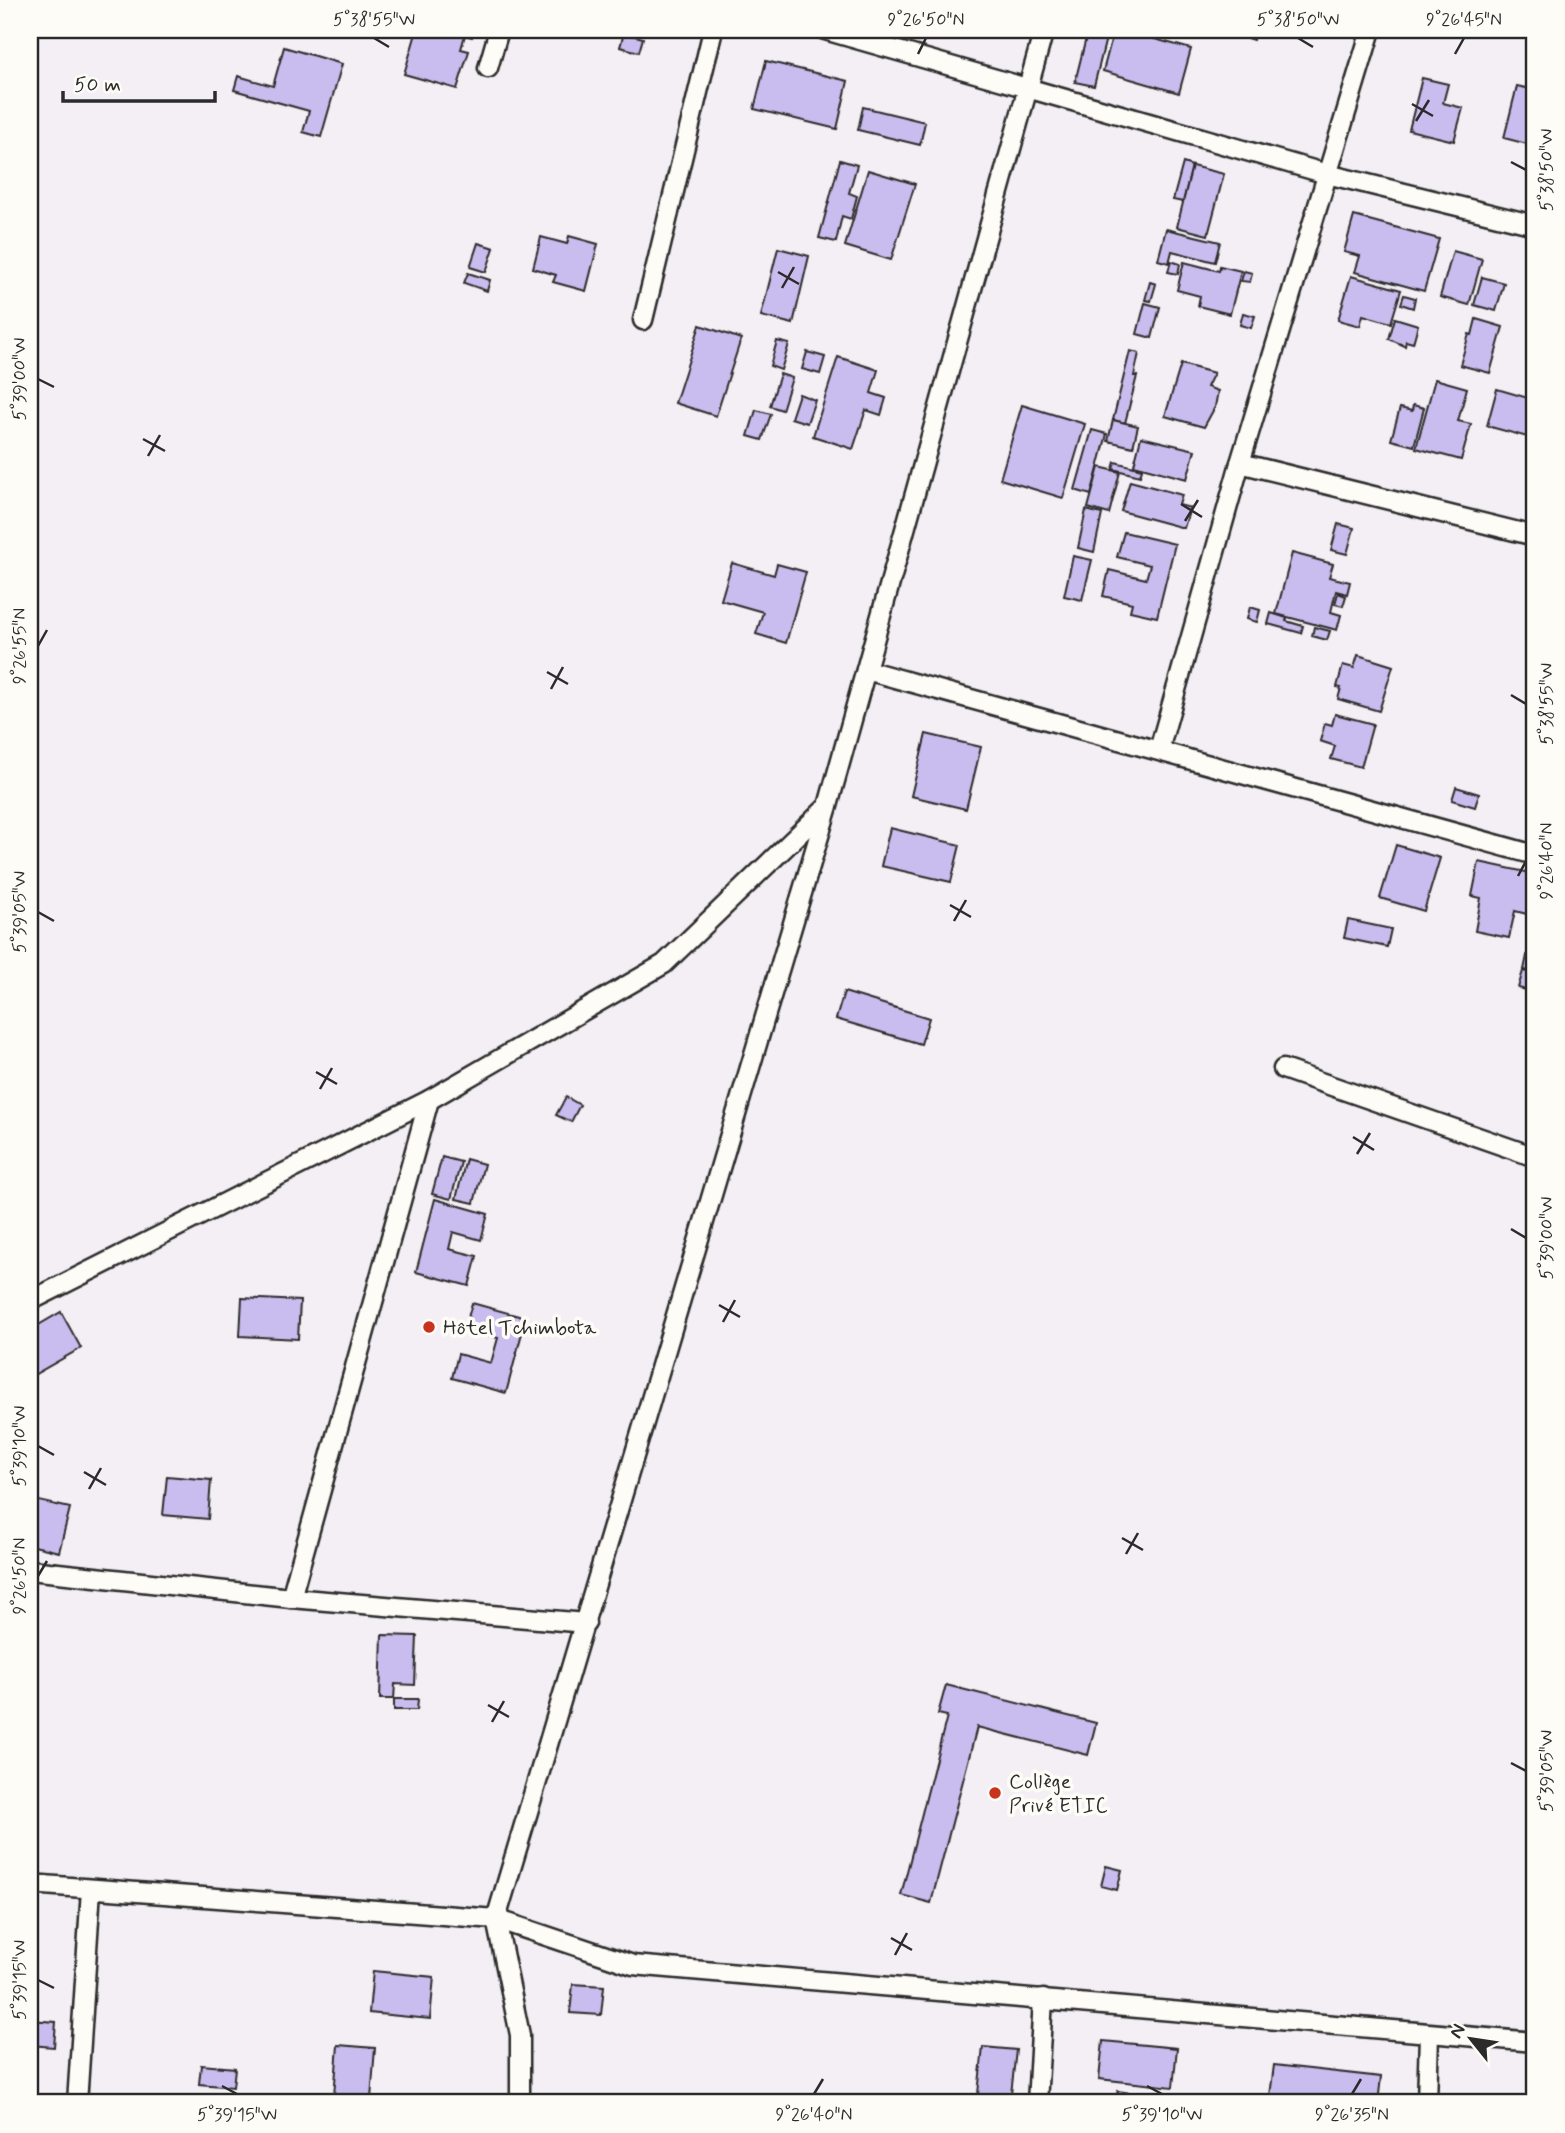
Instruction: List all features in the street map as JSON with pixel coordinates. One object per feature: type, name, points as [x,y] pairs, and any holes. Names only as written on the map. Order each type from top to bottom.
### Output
[{"type":"street","points":[[488,68],[499,30]]},
{"type":"street","points":[[643,320],[713,30]]},
{"type":"street","points":[[825,30],[1326,174],[1535,225]]},
{"type":"street","points":[[520,2103],[520,2035],[496,1919],[828,806],[1044,30]]},
{"type":"street","points":[[1159,750],[1240,463],[1370,30]]},
{"type":"street","points":[[1240,463],[1535,536]]},
{"type":"street","points":[[866,670],[1535,855]]},
{"type":"street","points":[[30,1301],[429,1100],[664,964],[828,806]]},
{"type":"street","points":[[1283,1069],[1535,1157]]},
{"type":"street","points":[[291,1598],[429,1100]]},
{"type":"street","points":[[30,1570],[291,1598],[586,1623]]},
{"type":"street","points":[[30,1884],[496,1919],[633,1965],[1535,2042]]},
{"type":"street","points":[[77,2103],[91,1889]]},
{"type":"street","points":[[1037,2103],[1043,1999]]},
{"type":"street","points":[[1427,2103],[1429,2034]]},
{"type":"building","points":[[417,30],[475,30],[472,37],[465,35],[461,49],[469,51],[457,89],[404,74]]},
{"type":"building","points":[[1088,30],[1108,30],[1094,86],[1075,82]]},
{"type":"building","points":[[1114,30],[1191,49],[1179,93],[1103,71]]},
{"type":"building","points":[[1222,30],[1256,30],[1253,40]]},
{"type":"building","points":[[1291,30],[1290,36],[1273,32]]},
{"type":"building","points":[[624,33],[643,38],[639,52],[620,47]]},
{"type":"building","points":[[284,47],[342,64],[321,137],[303,132],[309,111],[234,90],[238,76],[273,86]]},
{"type":"building","points":[[766,61],[848,81],[837,129],[754,109]]},
{"type":"building","points":[[1422,78],[1448,84],[1443,103],[1463,108],[1454,141],[1409,130]]},
{"type":"building","points":[[1517,86],[1535,90],[1535,146],[1504,138]]},
{"type":"building","points":[[863,107],[925,122],[920,145],[858,130]]},
{"type":"building","points":[[840,160],[857,165],[849,193],[857,196],[851,219],[842,216],[836,242],[819,238]]},
{"type":"building","points":[[1183,163],[1192,166],[1183,202],[1173,200]]},
{"type":"building","points":[[1192,166],[1224,174],[1208,235],[1177,227]]},
{"type":"building","points":[[868,170],[915,184],[891,260],[845,246]]},
{"type":"building","points":[[1354,216],[1439,239],[1424,291],[1355,272],[1360,256],[1344,252]]},
{"type":"building","points":[[1166,229],[1220,242],[1215,262],[1172,251],[1169,263],[1158,260]]},
{"type":"building","points":[[569,236],[598,244],[586,291],[553,282],[556,275],[533,268],[541,237],[567,244]]},
{"type":"building","points":[[478,243],[494,248],[486,272],[470,267]]},
{"type":"building","points":[[778,248],[809,256],[793,324],[761,316]]},
{"type":"building","points":[[1453,251],[1482,259],[1469,305],[1440,297]]},
{"type":"building","points":[[1171,261],[1180,264],[1178,274],[1168,272]]},
{"type":"building","points":[[1184,262],[1219,271],[1220,266],[1241,271],[1230,314],[1198,306],[1200,296],[1177,290]]},
{"type":"building","points":[[1244,271],[1252,273],[1250,282],[1241,281]]},
{"type":"building","points":[[468,273],[490,280],[487,291],[464,283]]},
{"type":"building","points":[[1351,276],[1401,290],[1391,323],[1363,315],[1360,326],[1338,320]]},
{"type":"building","points":[[1482,277],[1504,283],[1496,311],[1474,305]]},
{"type":"building","points":[[1150,282],[1156,284],[1151,301],[1145,300]]},
{"type":"building","points":[[1404,295],[1415,298],[1413,308],[1401,304]]},
{"type":"building","points":[[1145,303],[1160,307],[1152,338],[1137,334]]},
{"type":"building","points":[[1243,313],[1255,316],[1251,328],[1240,325]]},
{"type":"building","points":[[1395,318],[1418,325],[1413,343],[1406,341],[1405,346],[1389,339]]},
{"type":"building","points":[[1476,319],[1503,327],[1490,373],[1460,365]]},
{"type":"building","points":[[700,325],[741,339],[716,416],[675,403]]},
{"type":"building","points":[[777,341],[789,344],[781,370],[770,366]]},
{"type":"building","points":[[1130,351],[1139,353],[1134,376],[1137,376],[1125,423],[1113,420]]},
{"type":"building","points":[[807,352],[825,357],[820,374],[802,369]]},
{"type":"building","points":[[838,357],[878,370],[871,393],[886,398],[881,415],[866,410],[853,449],[813,436]]},
{"type":"building","points":[[1181,364],[1214,373],[1207,387],[1218,391],[1215,407],[1204,427],[1165,416]]},
{"type":"building","points":[[780,374],[792,378],[782,410],[770,406]]},
{"type":"building","points":[[1435,379],[1467,388],[1458,421],[1471,424],[1461,460],[1416,448]]},
{"type":"building","points":[[1497,389],[1535,400],[1535,439],[1487,426]]},
{"type":"building","points":[[799,394],[815,400],[807,423],[791,418]]},
{"type":"building","points":[[1022,405],[1085,424],[1063,498],[1000,479]]},
{"type":"building","points":[[1413,405],[1424,408],[1414,446],[1391,440],[1400,408],[1412,411]]},
{"type":"building","points":[[756,410],[771,414],[762,440],[748,436]]},
{"type":"building","points":[[1113,420],[1138,426],[1133,447],[1108,441]]},
{"type":"building","points":[[1092,430],[1107,434],[1091,495],[1075,490]]},
{"type":"building","points":[[1141,437],[1195,450],[1187,479],[1134,465]]},
{"type":"building","points":[[1115,462],[1142,469],[1140,476],[1113,469]]},
{"type":"building","points":[[1099,467],[1120,472],[1109,514],[1088,508]]},
{"type":"building","points":[[1130,481],[1182,495],[1179,505],[1190,508],[1184,528],[1121,511]]},
{"type":"building","points":[[1086,510],[1102,514],[1094,552],[1078,548]]},
{"type":"building","points":[[1338,524],[1354,528],[1347,554],[1331,550]]},
{"type":"building","points":[[1124,532],[1175,544],[1157,617],[1130,611],[1132,603],[1103,596],[1109,570],[1146,579],[1150,565],[1117,557]]},
{"type":"building","points":[[1292,553],[1333,564],[1329,577],[1350,582],[1347,594],[1336,591],[1331,612],[1341,615],[1337,630],[1276,614]]},
{"type":"building","points":[[1073,556],[1092,560],[1082,600],[1064,596]]},
{"type":"building","points":[[732,563],[774,575],[777,564],[806,572],[786,643],[756,634],[763,612],[721,600]]},
{"type":"building","points":[[1338,593],[1346,596],[1343,606],[1335,604]]},
{"type":"building","points":[[1250,607],[1260,610],[1257,622],[1247,619]]},
{"type":"building","points":[[1271,613],[1303,626],[1301,633],[1268,624]]},
{"type":"building","points":[[1535,620],[1535,644],[1528,641]]},
{"type":"building","points":[[1314,627],[1330,631],[1327,640],[1312,636]]},
{"type":"building","points":[[1358,655],[1393,666],[1379,711],[1338,699],[1341,688],[1337,687],[1343,665],[1354,668]]},
{"type":"building","points":[[1335,714],[1373,724],[1361,767],[1331,759],[1335,746],[1320,741],[1325,723],[1332,725]]},
{"type":"building","points":[[926,734],[981,747],[966,809],[911,796]]},
{"type":"building","points":[[1456,787],[1479,794],[1475,807],[1452,800]]},
{"type":"building","points":[[890,828],[960,845],[951,882],[881,866]]},
{"type":"building","points":[[1396,845],[1440,858],[1424,911],[1380,898]]},
{"type":"building","points":[[1479,862],[1535,874],[1531,915],[1515,911],[1509,938],[1475,931],[1481,898],[1472,896]]},
{"type":"building","points":[[1348,920],[1391,929],[1387,947],[1344,938]]},
{"type":"building","points":[[1530,941],[1535,943],[1535,972],[1524,970]]},
{"type":"building","points":[[1523,971],[1535,974],[1535,992],[1518,988]]},
{"type":"building","points":[[844,992],[929,1018],[921,1044],[836,1019]]},
{"type":"building","points":[[566,1097],[580,1105],[571,1122],[556,1115]]},
{"type":"building","points":[[442,1157],[461,1162],[451,1199],[432,1194]]},
{"type":"building","points":[[466,1159],[484,1164],[474,1203],[456,1199]]},
{"type":"building","points":[[435,1199],[488,1214],[481,1240],[453,1232],[449,1249],[477,1256],[469,1286],[416,1272]]},
{"type":"building","points":[[242,1298],[300,1301],[298,1339],[240,1336]]},
{"type":"building","points":[[472,1303],[526,1318],[506,1393],[452,1378],[458,1354],[491,1363],[498,1338],[465,1329]]},
{"type":"building","points":[[61,1312],[81,1348],[30,1377],[30,1330]]},
{"type":"building","points":[[167,1476],[211,1480],[208,1519],[163,1515]]},
{"type":"building","points":[[30,1499],[70,1508],[59,1552],[30,1545]]},
{"type":"building","points":[[382,1635],[417,1636],[415,1685],[395,1684],[394,1699],[380,1699]]},
{"type":"building","points":[[946,1685],[1096,1723],[1088,1755],[977,1727],[931,1903],[901,1895],[947,1716],[938,1714]]},
{"type":"building","points":[[394,1699],[418,1699],[417,1710],[394,1710]]},
{"type":"building","points":[[1106,1866],[1122,1870],[1117,1890],[1101,1886]]},
{"type":"building","points":[[373,1971],[434,1977],[430,2019],[369,2013]]},
{"type":"building","points":[[573,1984],[604,1986],[601,2015],[570,2013]]},
{"type":"building","points":[[30,2020],[56,2022],[54,2047],[30,2045]]},
{"type":"building","points":[[1103,2041],[1177,2048],[1173,2087],[1099,2079]]},
{"type":"building","points":[[338,2045],[375,2048],[371,2099],[334,2096]]},
{"type":"building","points":[[983,2047],[1016,2050],[1010,2103],[977,2103]]},
{"type":"building","points":[[201,2065],[235,2068],[233,2087],[199,2084]]},
{"type":"building","points":[[1274,2065],[1381,2077],[1378,2103],[1269,2103]]},
{"type":"building","points":[[1118,2091],[1137,2094],[1137,2100],[1117,2098]]},
{"type":"place","name":"Hôtel Tchimbota","points":[[429,1327]]},
{"type":"place","name":"Collège Privé ETIC","points":[[995,1793]]}]
